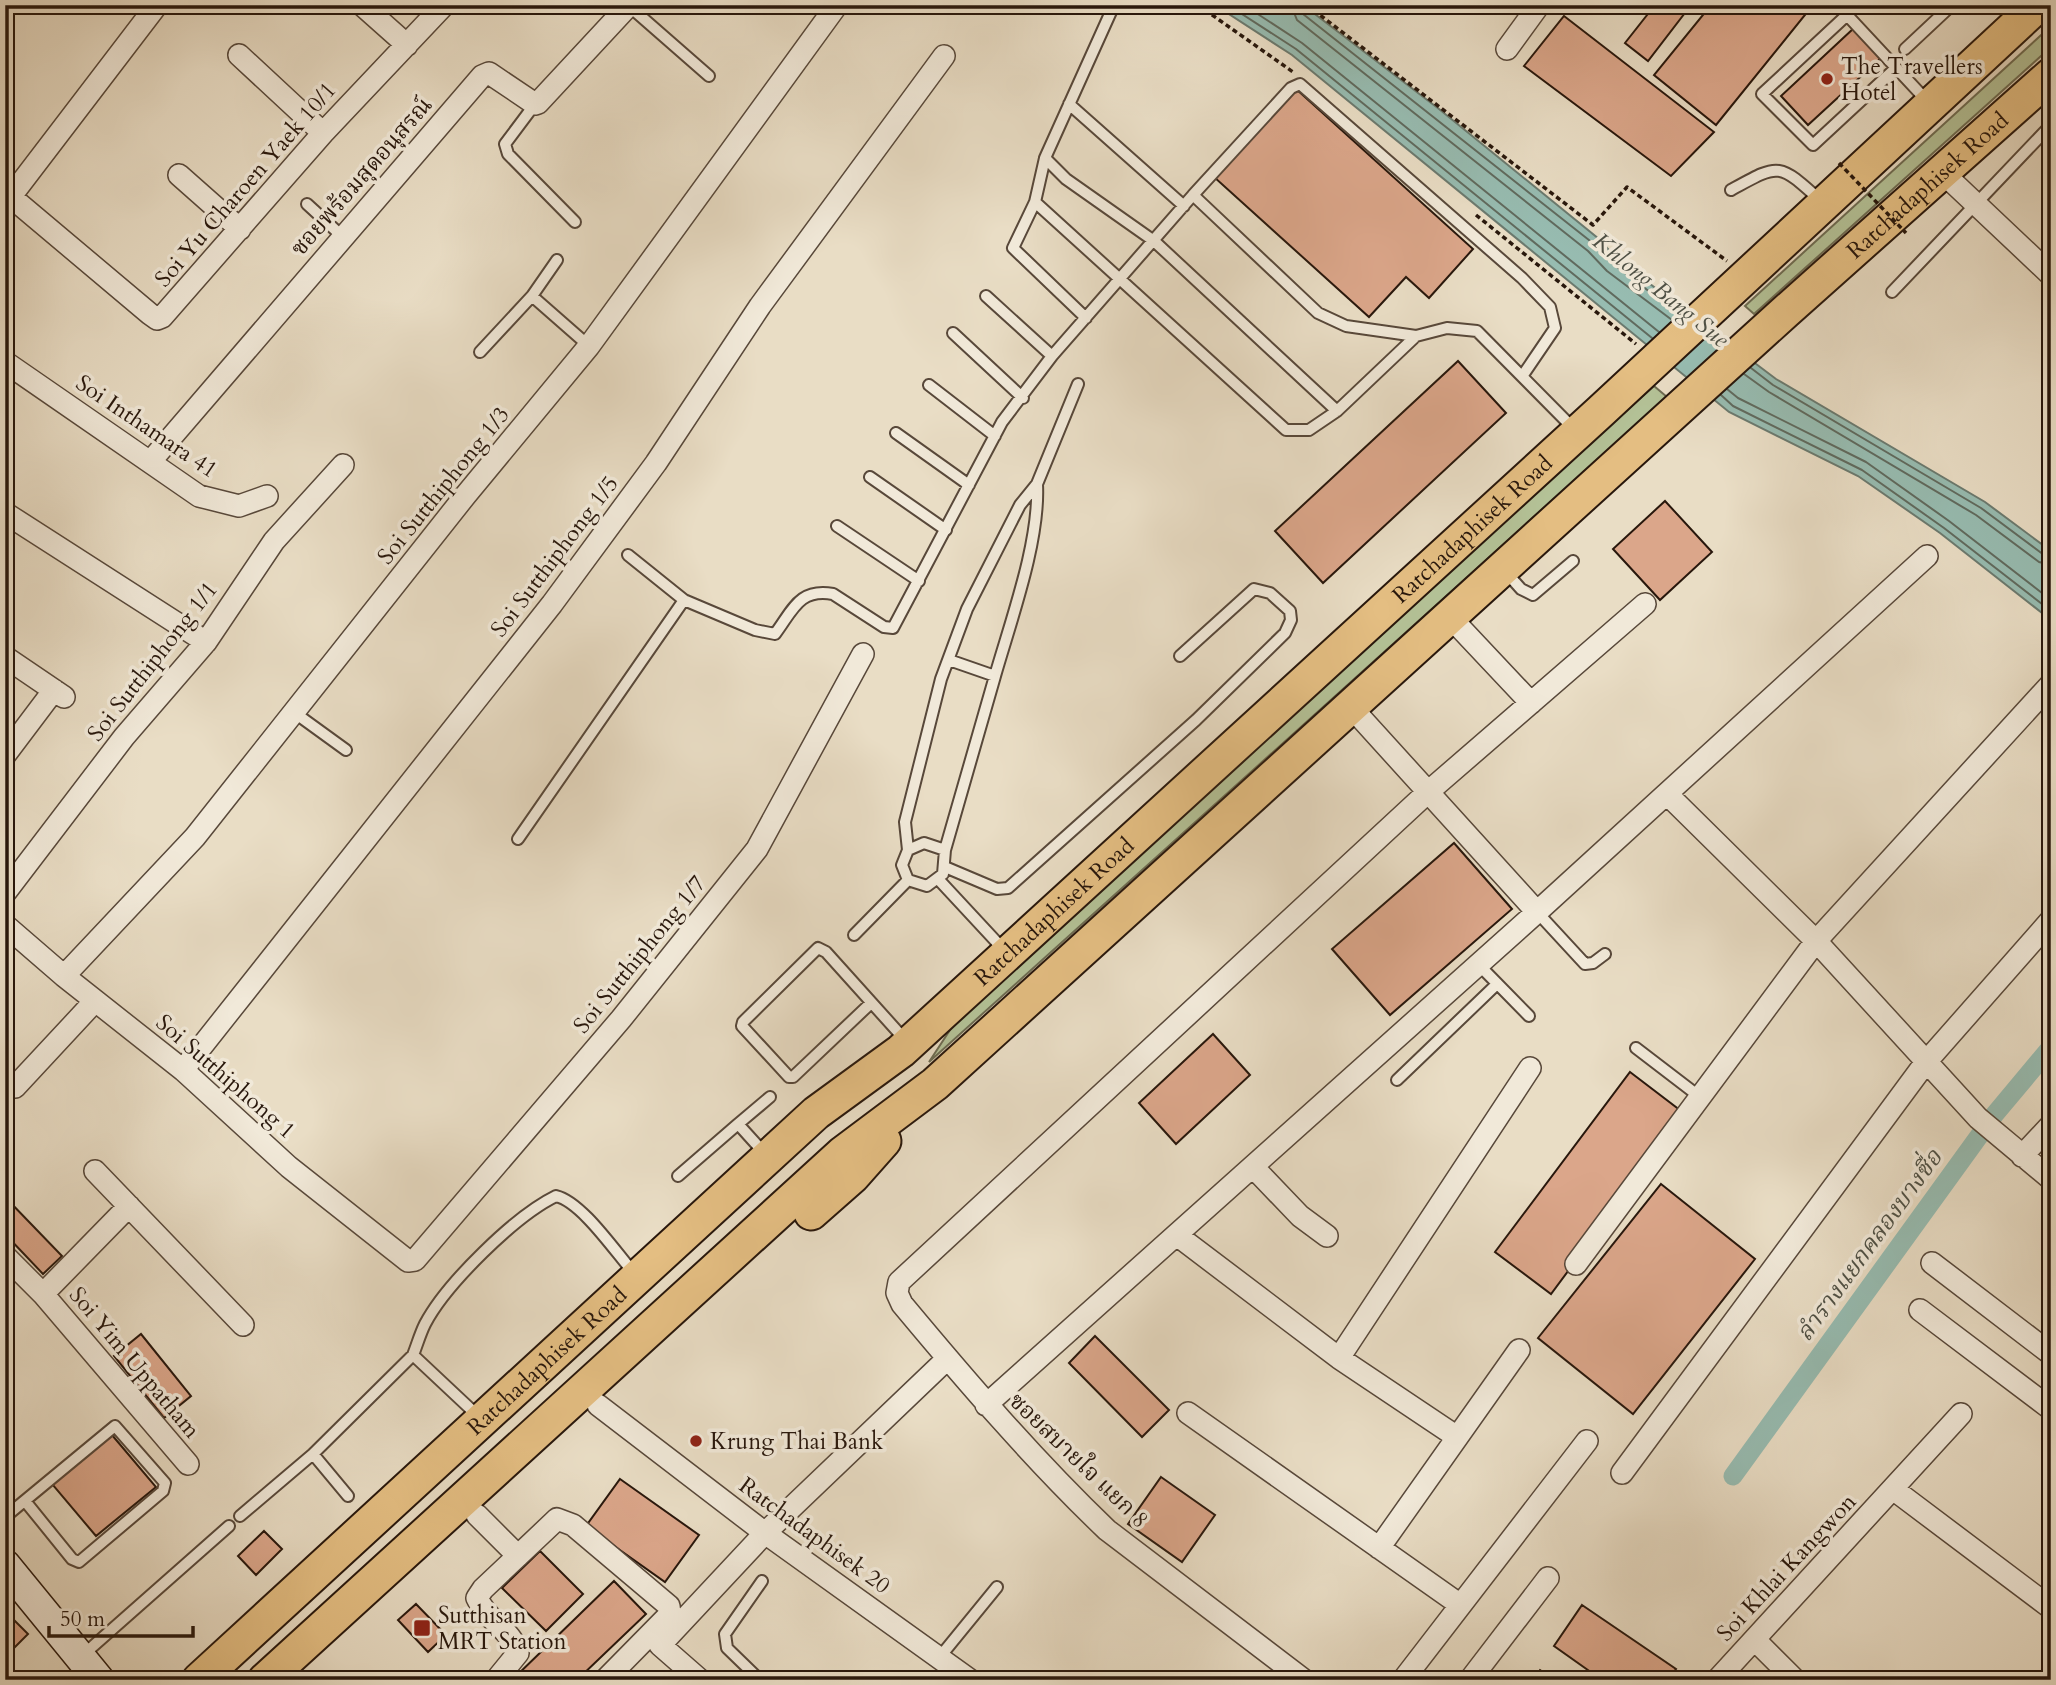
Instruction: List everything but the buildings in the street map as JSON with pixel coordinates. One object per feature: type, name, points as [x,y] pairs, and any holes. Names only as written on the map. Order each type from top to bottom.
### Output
[{"type":"main road","name":"Ratchadaphisek Road","points":[[226,1676],[482,1420],[637,1277],[816,1114],[905,1047],[1008,954],[1601,411],[1738,269],[1823,204],[2038,5]]},
{"type":"main road","name":"Ratchadaphisek Road","points":[[226,1676],[843,1153],[935,1084],[1785,312],[2051,75]]},
{"type":"main road","name":"Ratchadaphisek Road","points":[[226,1676],[831,1139],[905,1047]]},
{"type":"main road","name":"Ratchadaphisek Road","points":[[299,1680],[598,1405],[853,1176],[935,1084]]},
{"type":"main road","points":[[5,1565],[90,1669]]},
{"type":"street","points":[[8,201],[157,5]]},
{"type":"street","points":[[362,5],[407,45]]},
{"type":"street","name":"Soi Yu Charoen Yaek 10/1","points":[[8,201],[157,319],[167,313],[323,133],[444,5]]},
{"type":"street","points":[[535,104],[629,5]]},
{"type":"street","name":"Soi Sutthiphong 1/3","points":[[64,976],[195,837],[457,507],[589,346],[837,5]]},
{"type":"street","points":[[1507,49],[1539,5]]},
{"type":"street","points":[[239,55],[323,133]]},
{"type":"street","name":"Soi Sutthiphong 1/5","points":[[183,1070],[552,604],[656,463],[760,306],[944,56]]},
{"type":"street","name":"ซอยพร้อมสุดอนุสรณ์","points":[[149,462],[482,76],[489,73],[535,104]]},
{"type":"street","points":[[1943,173],[2051,275]]},
{"type":"street","points":[[179,175],[240,229]]},
{"type":"street","name":"Soi Inthamara 41","points":[[5,362],[185,489],[214,502],[239,506],[267,496]]},
{"type":"street","name":"Soi Sutthiphong 1/1","points":[[5,893],[124,737],[206,642],[274,541],[343,465]]},
{"type":"street","points":[[5,513],[206,642]]},
{"type":"street","points":[[986,1405],[1178,1237],[1538,912],[1927,555]]},
{"type":"street","points":[[1428,792],[1645,604]]},
{"type":"street","points":[[1450,617],[1531,703]]},
{"type":"street","name":"Soi Sutthiphong 1/7","points":[[415,1260],[629,1009],[757,849],[863,654]]},
{"type":"street","points":[[5,657],[59,693],[5,755]]},
{"type":"street","points":[[1576,1264],[1816,941],[2051,684]]},
{"type":"street","points":[[1351,707],[1538,912]]},
{"type":"street","name":"ซอยสบายใจ แยก 8","points":[[1304,1680],[1107,1530],[986,1405],[902,1304],[897,1293],[899,1282],[909,1271],[1428,792]]},
{"type":"street","points":[[1667,794],[1816,941],[1985,1124],[2051,1179]]},
{"type":"street","points":[[1622,1473],[1926,1062],[2051,920]]},
{"type":"street","name":"Soi Sutthiphong 1","points":[[5,925],[64,976],[183,1070],[289,1167],[408,1261],[415,1260]]},
{"type":"street","points":[[15,1087],[95,1001]]},
{"type":"street","points":[[1339,1358],[1530,1068]]},
{"type":"street","points":[[2022,1156],[2051,1125]]},
{"type":"street","points":[[1254,1168],[1300,1216],[1326,1236]]},
{"type":"street","points":[[95,1171],[243,1325]]},
{"type":"street","name":"Soi Yim Uppatham","points":[[43,1294],[129,1206]]},
{"type":"street","points":[[1178,1237],[1339,1358],[1457,1437]]},
{"type":"street","name":"Soi Yim Uppatham","points":[[5,1256],[43,1294],[188,1464]]},
{"type":"street","points":[[1932,1263],[2051,1354]]},
{"type":"street","points":[[1920,1310],[2051,1409]]},
{"type":"street","points":[[1379,1548],[1519,1350]]},
{"type":"street","points":[[625,1680],[765,1534],[947,1359]]},
{"type":"street","name":"Ratchadaphisek 20","points":[[598,1405],[765,1534],[970,1680]]},
{"type":"street","points":[[1188,1413],[1459,1604]]},
{"type":"street","name":"Soi Khlai Kangwon","points":[[1717,1680],[1961,1414]]},
{"type":"street","points":[[1403,1680],[1587,1441]]},
{"type":"street","points":[[1893,1489],[2051,1608]]},
{"type":"street","points":[[477,1516],[518,1556]]},
{"type":"street","points":[[496,1680],[518,1653],[515,1643],[480,1607],[477,1598],[558,1520],[565,1520],[669,1606],[670,1614],[605,1680]]},
{"type":"street","points":[[1470,1680],[1548,1578]]},
{"type":"street","points":[[1755,1640],[1796,1680]]},
{"type":"street","points":[[660,1645],[699,1680]]},
{"type":"lane","points":[[629,5],[709,76]]},
{"type":"lane","points":[[1086,318],[1013,248],[1013,243],[1035,202],[1045,158],[1114,5]]},
{"type":"lane","points":[[1905,49],[1952,5]]},
{"type":"lane","points":[[1896,68],[1813,145],[1762,94],[1847,15],[1930,104]]},
{"type":"lane","points":[[628,555],[684,600],[775,634],[802,597],[812,592],[825,593],[893,628],[995,436],[1052,356],[1193,195],[1291,88],[1300,84],[1522,278],[1550,307],[1555,328],[1523,375]]},
{"type":"lane","points":[[535,104],[505,144],[508,153],[575,222]]},
{"type":"lane","points":[[1069,104],[1184,206]]},
{"type":"lane","points":[[1892,292],[2051,125]]},
{"type":"lane","points":[[1045,158],[1066,179],[1154,241],[1337,411]]},
{"type":"lane","points":[[1731,190],[1769,169],[1780,170],[1823,204]]},
{"type":"lane","points":[[1193,195],[1318,313],[1346,326],[1416,336],[1447,328],[1477,331],[1577,433]]},
{"type":"lane","points":[[1035,202],[1118,281],[1286,429],[1309,430],[1337,411],[1416,336]]},
{"type":"lane","points":[[307,204],[343,237]]},
{"type":"lane","points":[[480,352],[532,296],[558,260]]},
{"type":"lane","points":[[532,296],[589,346]]},
{"type":"lane","points":[[986,296],[1052,356]]},
{"type":"lane","points":[[953,332],[1023,398]]},
{"type":"lane","points":[[908,880],[902,865],[908,850],[905,822],[949,660],[973,597],[1020,505],[1037,484],[1078,384]]},
{"type":"lane","points":[[929,386],[995,436]]},
{"type":"lane","points":[[896,433],[969,485]]},
{"type":"lane","points":[[870,477],[946,530]]},
{"type":"lane","points":[[908,880],[927,886],[939,880],[945,867],[945,850],[1016,603],[1038,508],[1037,484]]},
{"type":"lane","points":[[837,526],[919,581]]},
{"type":"lane","points":[[1503,569],[1521,589],[1533,595],[1573,561]]},
{"type":"lane","points":[[945,867],[997,889],[1008,888],[1196,720],[1285,633],[1291,620],[1290,611],[1270,593],[1254,589],[1180,656]]},
{"type":"lane","points":[[518,839],[684,600]]},
{"type":"lane","points":[[949,660],[995,676]]},
{"type":"lane","points":[[295,713],[346,750]]},
{"type":"lane","points":[[908,850],[924,843],[945,850]]},
{"type":"lane","points":[[854,935],[908,880]]},
{"type":"lane","points":[[939,880],[1008,954]]},
{"type":"lane","points":[[1538,912],[1585,964],[1593,963],[1605,954]]},
{"type":"lane","points":[[871,1003],[793,1077],[789,1077],[742,1027],[743,1022],[818,948],[826,952],[871,1003],[905,1047]]},
{"type":"lane","points":[[1479,965],[1529,1016]]},
{"type":"lane","points":[[1397,1080],[1497,984]]},
{"type":"lane","points":[[1636,1048],[1700,1097]]},
{"type":"lane","points":[[678,1176],[770,1097]]},
{"type":"lane","points":[[737,1124],[768,1157]]},
{"type":"lane","points":[[240,1516],[313,1454],[413,1355],[425,1324],[455,1282],[517,1222],[556,1196],[564,1198],[582,1214],[637,1277]]},
{"type":"lane","points":[[413,1355],[482,1420]]},
{"type":"lane","points":[[5,1517],[115,1426],[165,1483],[163,1491],[79,1562],[72,1559],[25,1501]]},
{"type":"lane","points":[[313,1454],[348,1496]]},
{"type":"lane","points":[[90,1669],[229,1526]]},
{"type":"lane","points":[[760,1680],[724,1641],[725,1634],[762,1581]]},
{"type":"lane","points":[[939,1658],[997,1587]]},
{"type":"path","points":[[1307,5],[1593,225],[1627,187],[1738,269]]},
{"type":"path","points":[[1839,163],[1906,233]]},
{"type":"green space","points":[[2051,26],[2051,47],[1754,314],[1745,306]]},
{"type":"green space","points":[[1654,386],[1667,397],[929,1062],[971,998]]},
{"type":"water","points":[[1215,5],[1303,5],[1439,109],[1599,239],[1617,259],[1776,379],[1985,502],[2051,551],[2051,620],[1940,533],[1858,476],[1729,412],[1292,55]]},
{"type":"waterway","name":"ลำรางแยกคลองบางซื่อ","points":[[1733,1476],[1995,1114],[2051,1047]]},
{"type":"tunnel","points":[[233,1680],[239,1674]]},
{"type":"place","name":"The Travellers Hotel","points":[[1827,79]]},
{"type":"place","name":"Krung Thai Bank","points":[[696,1441]]},
{"type":"place","name":"Sutthisan MRT Station","points":[[422,1628]]},
{"type":"water label","name":"Khlong Bang Sue","points":[[1661,290]]}]
